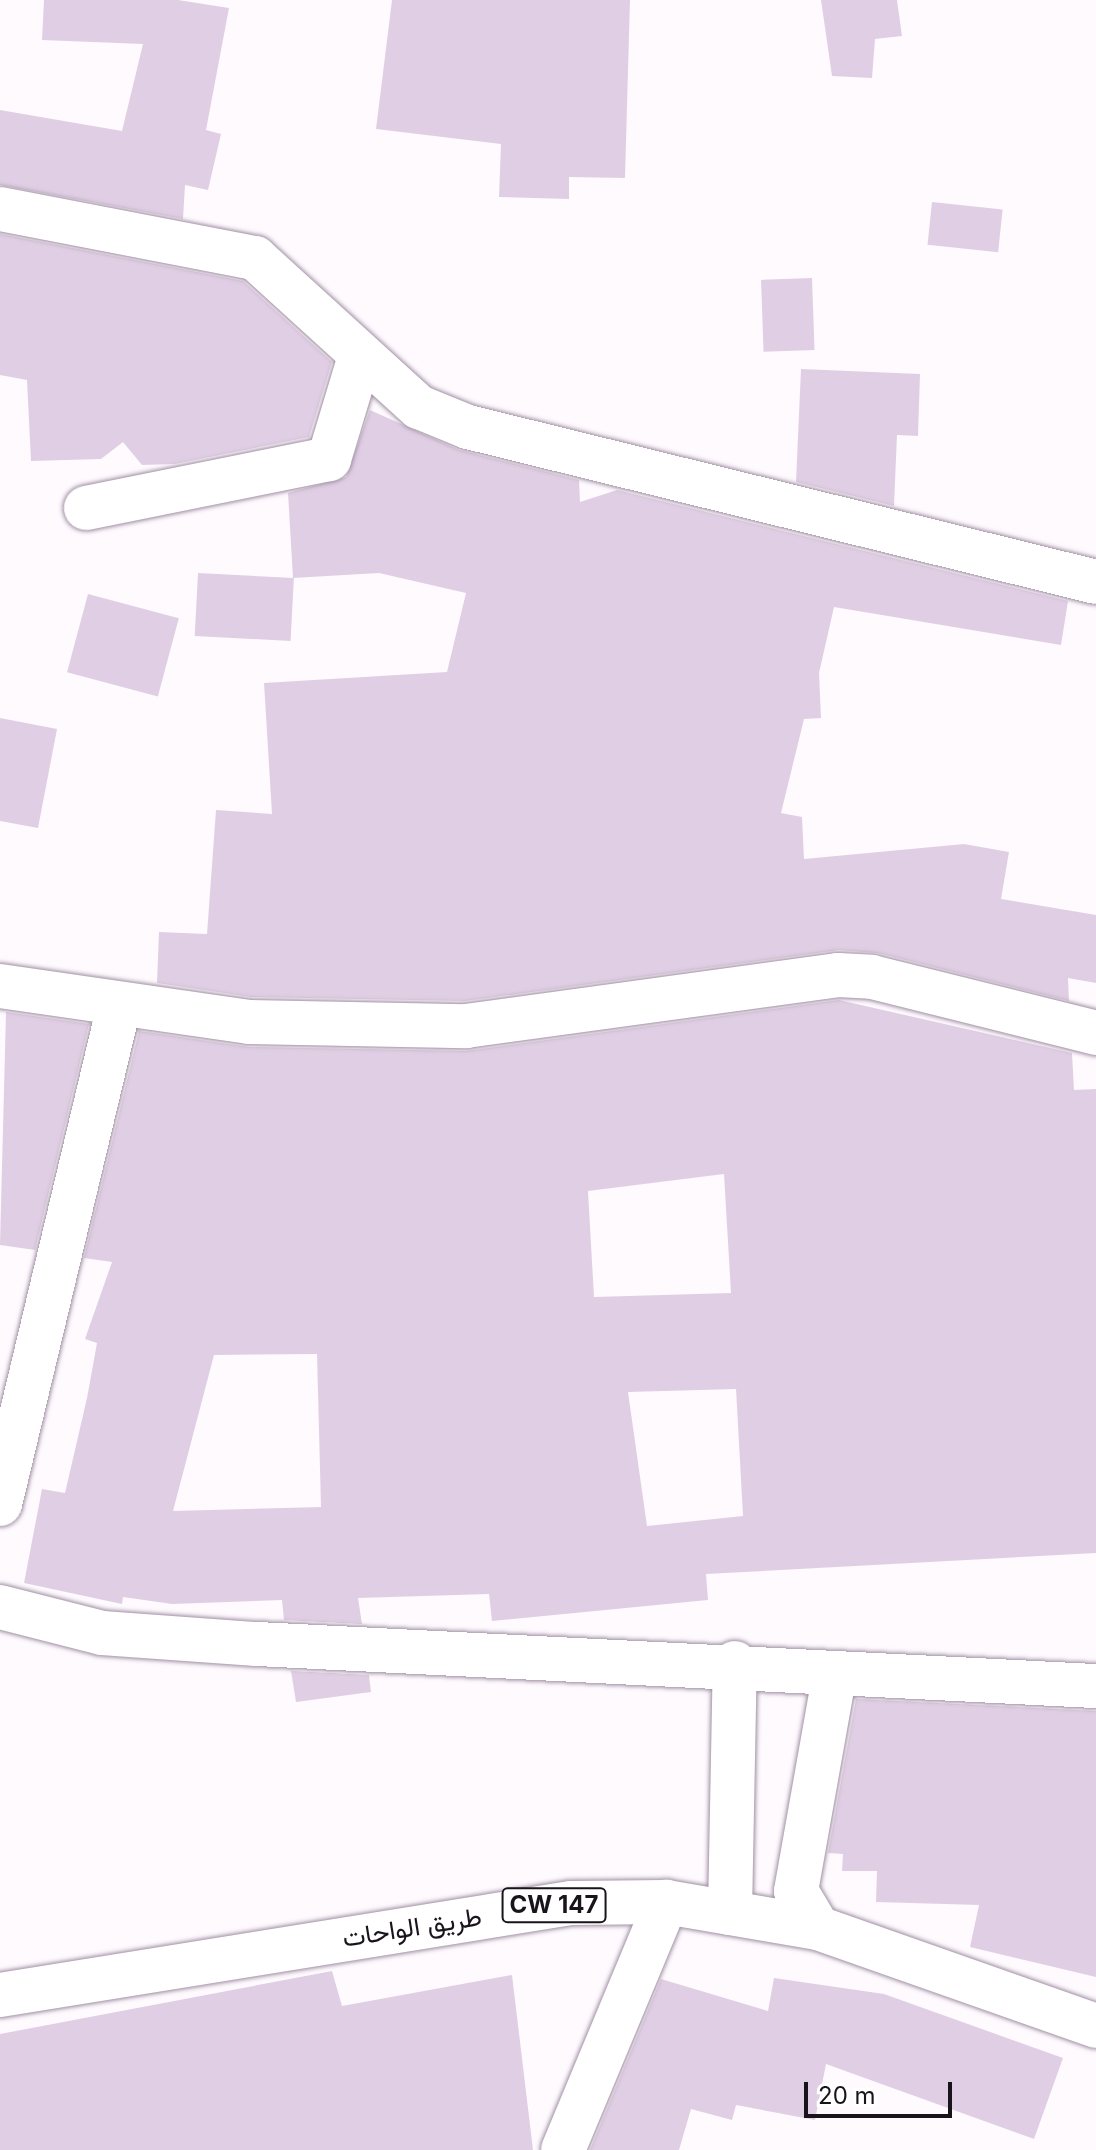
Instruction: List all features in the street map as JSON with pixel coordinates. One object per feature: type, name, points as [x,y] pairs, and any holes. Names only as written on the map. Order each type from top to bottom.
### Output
[{"type":"street","points":[[0,209],[255,258],[419,407],[468,427],[1096,582]]},
{"type":"street","points":[[86,508],[329,459],[360,356]]},
{"type":"street","points":[[0,986],[119,1006],[296,1025],[314,1019],[466,1026],[838,975],[872,977],[1096,1033]]},
{"type":"street","points":[[0,1504],[119,1006]]},
{"type":"street","points":[[0,1607],[102,1633],[735,1663],[835,1673],[1096,1686]]},
{"type":"street","points":[[730,1913],[735,1663]]},
{"type":"street","points":[[818,1928],[796,1891],[835,1673]]},
{"type":"street","points":[[563,2150],[666,1902]]},
{"type":"street","name":"طريق الواحات","points":[[0,1995],[571,1903],[666,1902],[818,1928],[1096,2026]]},
{"type":"building","points":[[44,0],[178,0],[229,8],[206,130],[221,134],[208,190],[185,185],[183,219],[0,185],[0,110],[122,131],[143,44],[42,40]]},
{"type":"building","points":[[392,0],[630,0],[625,178],[569,177],[569,199],[499,197],[501,144],[376,129]]},
{"type":"building","points":[[821,0],[897,0],[902,36],[875,39],[872,78],[832,76]]},
{"type":"building","points":[[932,202],[1003,209],[998,252],[928,245]]},
{"type":"building","points":[[0,234],[243,281],[332,362],[309,437],[175,464],[142,465],[123,442],[101,459],[31,461],[27,380],[0,375]]},
{"type":"building","points":[[812,278],[815,350],[764,352],[761,280]]},
{"type":"building","points":[[801,369],[920,374],[918,436],[897,435],[894,506],[796,482]]},
{"type":"building","points":[[370,410],[459,450],[579,480],[580,502],[617,490],[1068,601],[1061,645],[834,607],[819,673],[821,718],[804,719],[781,813],[802,817],[804,859],[964,844],[1009,852],[1001,899],[1096,915],[1096,983],[1068,978],[1069,1001],[878,953],[839,950],[465,1001],[251,997],[157,983],[159,932],[207,934],[216,810],[272,814],[264,683],[447,672],[466,593],[379,573],[293,578],[288,493],[346,477]]},
{"type":"building","points":[[198,573],[294,578],[291,641],[195,636]]},
{"type":"building","points":[[88,594],[179,618],[158,697],[67,672]]},
{"type":"building","points":[[0,718],[57,729],[38,828],[0,821]]},
{"type":"building","points":[[839,1000],[1072,1053],[1074,1090],[1096,1089],[1096,1553],[706,1574],[708,1600],[492,1621],[489,1594],[358,1598],[362,1624],[284,1620],[282,1600],[172,1604],[123,1597],[122,1604],[24,1583],[42,1489],[65,1493],[87,1398],[97,1343],[85,1339],[112,1262],[84,1258],[139,1031],[249,1047],[466,1051]],"holes":[[[724,1174],[731,1293],[594,1297],[588,1191]],[[317,1354],[321,1507],[173,1511],[214,1355]],[[736,1389],[743,1516],[647,1526],[628,1392]]]},
{"type":"building","points":[[6,1012],[89,1024],[35,1250],[0,1245]]},
{"type":"building","points":[[291,1671],[369,1675],[371,1692],[296,1702]]},
{"type":"building","points":[[856,1699],[1096,1711],[1096,1977],[970,1947],[979,1905],[876,1902],[877,1871],[842,1871],[843,1854],[828,1853]]},
{"type":"building","points":[[332,1971],[342,2006],[512,1975],[533,2150],[0,2150],[0,2034]]},
{"type":"building","points":[[774,1978],[884,1994],[1063,2058],[1034,2139],[826,2064],[815,2120],[736,2105],[732,2120],[691,2109],[679,2150],[590,2150],[661,1979],[768,2011]]}]
